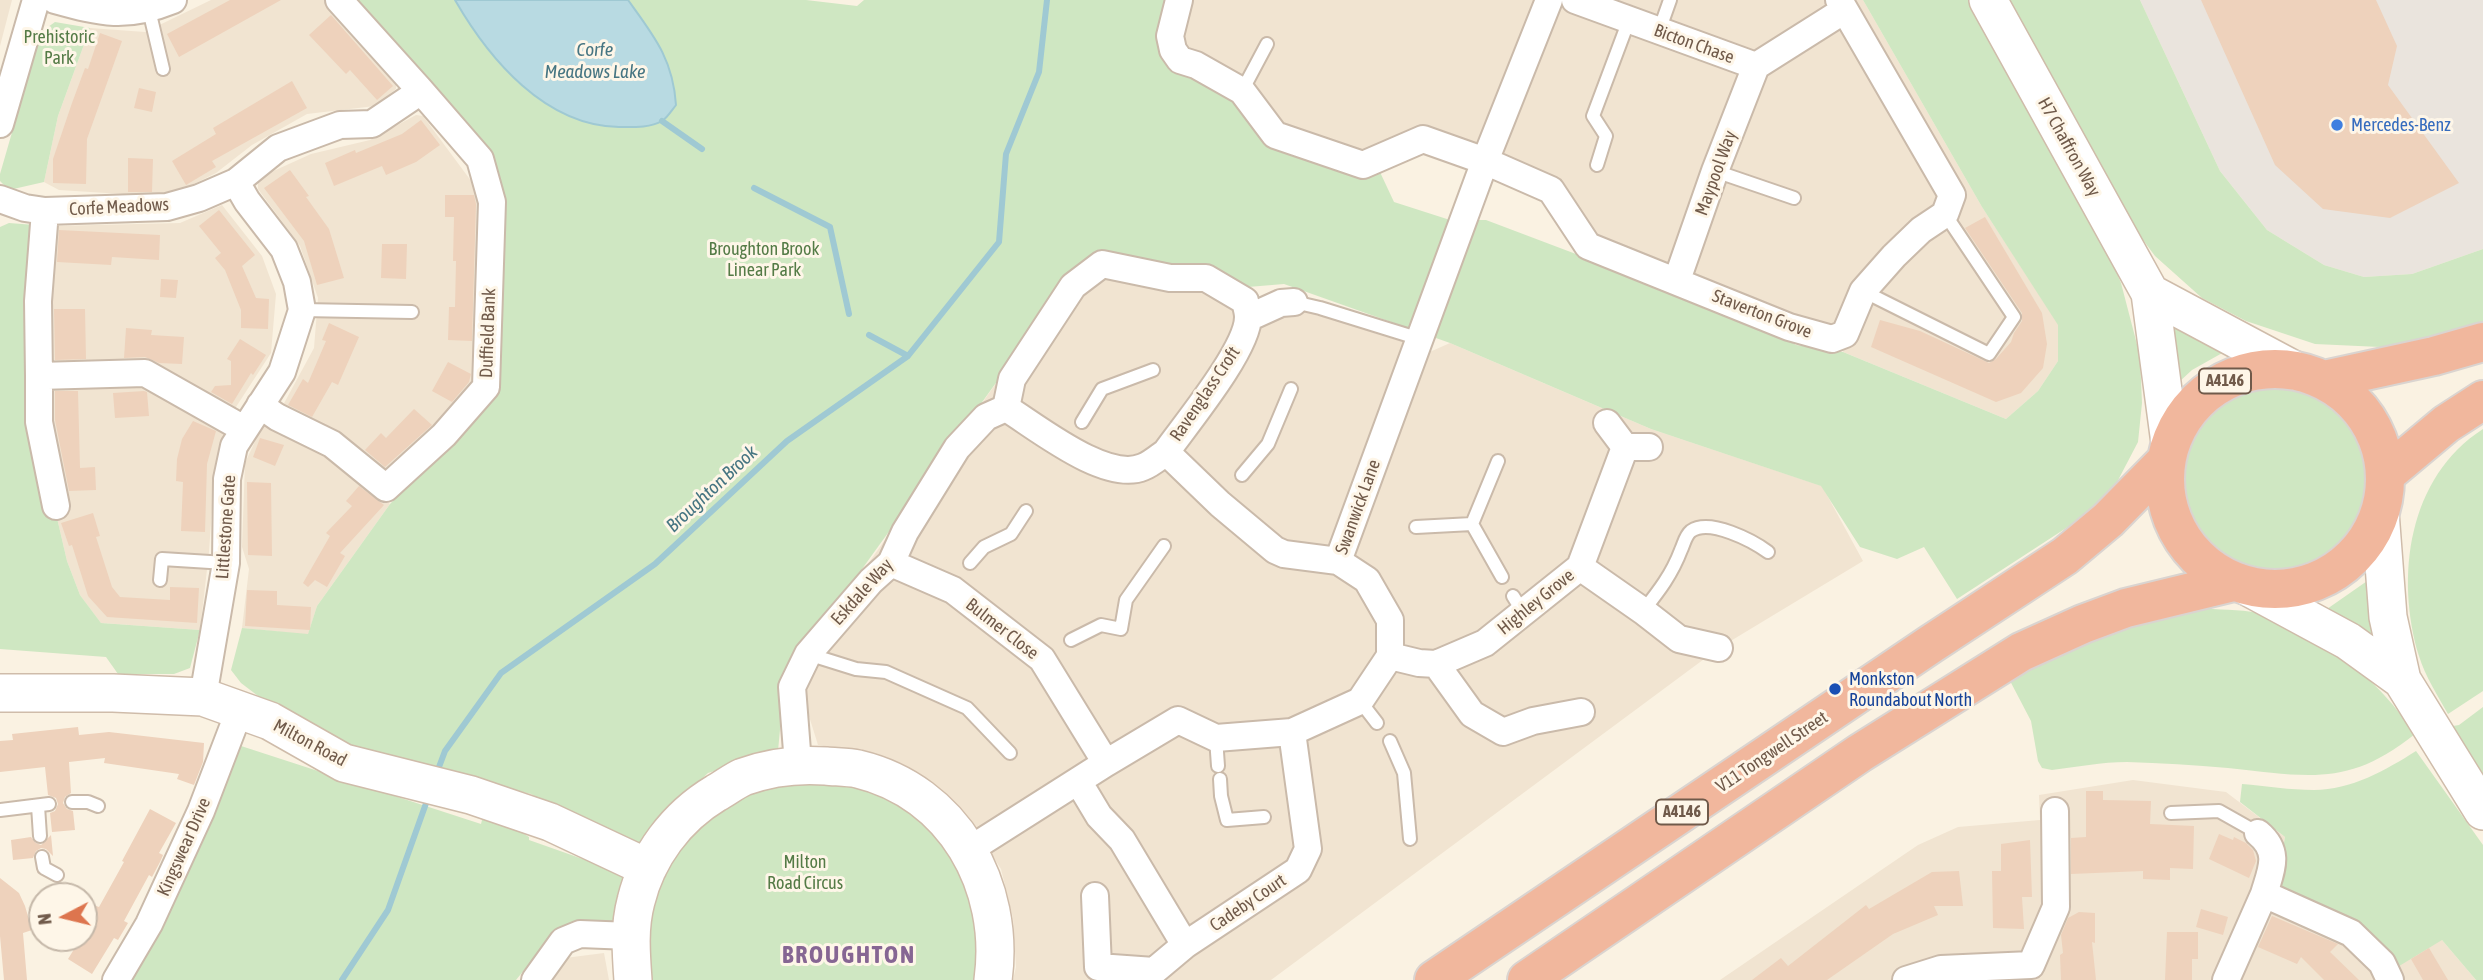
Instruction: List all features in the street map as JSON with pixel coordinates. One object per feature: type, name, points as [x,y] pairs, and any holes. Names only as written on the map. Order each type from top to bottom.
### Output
[{"type":"highway","name":"A4146","points":[[2310,375],[2348,397],[2367,419],[2380,446],[2385,475],[2380,512],[2369,537],[2351,559],[2329,576],[2303,586],[2275,590],[2240,584],[2207,567],[2187,546],[2172,520],[2165,491],[2168,452],[2182,419],[2198,399],[2219,383],[2243,373],[2269,369],[2310,375],[2434,356],[2483,342]]},
{"type":"highway","points":[[2385,475],[2446,424],[2483,400]]},
{"type":"highway","name":"V11 Tongwell Street","points":[[1434,980],[2065,556],[2108,520],[2168,452]]},
{"type":"highway","name":"A4146","points":[[1527,980],[1860,753],[2021,652],[2126,608],[2240,584]]},
{"type":"street","points":[[0,124],[36,0]]},
{"type":"street","points":[[55,0],[102,13],[161,5]]},
{"type":"street","name":"Duffield Bank","points":[[260,405],[278,417],[332,443],[386,488],[444,435],[486,387],[492,202],[480,159],[339,0]]},
{"type":"street","points":[[1179,0],[1170,36],[1173,50],[1180,60],[1196,65],[1242,91]]},
{"type":"street","name":"Swanwick Lane","points":[[1390,656],[1390,620],[1367,580],[1338,561],[1485,161],[1549,0]]},
{"type":"street","name":"Bicton Chase","points":[[1575,0],[1756,66],[1841,5]]},
{"type":"street","name":"H7 Chaffron Way","points":[[1988,0],[2150,293],[2168,452]]},
{"type":"street","points":[[1841,5],[1952,195],[1945,214]]},
{"type":"street","name":"Maypool Way","points":[[1678,280],[1715,171],[1756,66]]},
{"type":"street","points":[[302,310],[297,282],[284,248],[247,201],[236,181],[278,148],[340,125],[372,124],[421,91]]},
{"type":"street","name":"Staverton Grove","points":[[1242,91],[1275,135],[1363,165],[1423,139],[1485,161],[1551,190],[1588,246],[1678,280],[1789,327],[1832,339],[1845,334],[1863,291],[1894,256],[1921,230],[1945,214]]},
{"type":"street","name":"Corfe Meadows","points":[[0,199],[25,208],[45,211],[167,207],[199,198],[236,181]]},
{"type":"street","points":[[45,211],[44,251],[38,301],[39,422],[56,506]]},
{"type":"street","points":[[1006,408],[1012,379],[1073,286],[1102,264],[1170,278],[1206,278],[1245,301],[1248,318],[1281,303],[1294,302]]},
{"type":"street","points":[[2150,293],[2310,375]]},
{"type":"street","name":"Littlestone Gate","points":[[203,697],[226,563],[227,479],[234,446],[282,372],[302,310]]},
{"type":"street","name":"Ravenglass Croft","points":[[1006,408],[1071,440],[1094,462],[1118,470],[1142,468],[1166,452],[1209,393],[1240,343],[1248,318]]},
{"type":"street","points":[[38,376],[145,373],[244,429]]},
{"type":"street","name":"Eskdale Way","points":[[798,764],[792,687],[808,653],[871,581],[891,563],[905,532],[957,448],[986,418],[1006,408]]},
{"type":"street","name":"Highley Grove","points":[[1390,656],[1419,663],[1436,663],[1485,643],[1518,604],[1580,567],[1637,447],[1607,423]]},
{"type":"street","name":"Ravenglass Croft","points":[[1166,452],[1225,497],[1275,550],[1284,554],[1338,561]]},
{"type":"street","points":[[2380,512],[2388,617],[2410,694],[2483,811]]},
{"type":"street","name":"Bulmer Close","points":[[891,563],[953,590],[1049,655],[1106,763]]},
{"type":"street","points":[[1580,567],[1679,639],[1719,648]]},
{"type":"street","points":[[2240,584],[2348,641],[2410,694]]},
{"type":"street","points":[[969,850],[1178,720],[1216,738],[1292,732],[1360,701],[1390,656]]},
{"type":"street","points":[[1436,663],[1472,714],[1503,732],[1533,721],[1581,712]]},
{"type":"street","name":"Milton Road","points":[[0,693],[113,693],[203,697],[270,721],[344,763],[471,795],[550,822],[648,867]]},
{"type":"street","name":"Kingswear Drive","points":[[116,980],[149,924],[201,811],[240,709]]},
{"type":"street","name":"Cadeby Court","points":[[1097,974],[1154,971],[1185,945],[1298,870],[1308,849],[1292,732]]},
{"type":"street","points":[[633,980],[630,936],[636,901],[648,867],[670,832],[698,804],[742,777],[798,764],[858,769],[901,786],[929,805],[954,829],[969,850],[990,900],[996,953],[993,980]]},
{"type":"street","points":[[1078,781],[1100,816],[1122,840],[1185,945]]},
{"type":"street","points":[[1906,980],[1941,969],[2032,973],[2056,908],[2054,811]]},
{"type":"street","points":[[2226,980],[2264,894],[2274,860],[2267,841],[2258,833]]},
{"type":"street","points":[[2264,894],[2351,933],[2382,963],[2390,980]]},
{"type":"street","points":[[1095,896],[1097,974]]},
{"type":"street","points":[[535,980],[563,942],[580,934],[630,936]]},
{"type":"lane","points":[[1659,31],[1670,0]]},
{"type":"lane","points":[[161,5],[163,69]]},
{"type":"lane","points":[[1597,165],[1606,136],[1593,116],[1629,20]]},
{"type":"lane","points":[[1242,91],[1267,44]]},
{"type":"lane","points":[[1715,171],[1794,198]]},
{"type":"lane","points":[[1863,291],[1989,354],[2014,317],[1945,214]]},
{"type":"lane","points":[[1294,302],[1420,339]]},
{"type":"lane","points":[[302,310],[412,312]]},
{"type":"lane","points":[[1082,422],[1102,389],[1153,370]]},
{"type":"lane","points":[[1242,475],[1268,444],[1291,389]]},
{"type":"lane","points":[[1472,524],[1498,461]]},
{"type":"lane","points":[[970,563],[984,547],[1011,534],[1026,511]]},
{"type":"lane","points":[[1416,527],[1472,524]]},
{"type":"lane","points":[[1472,524],[1502,577]]},
{"type":"lane","points":[[1643,611],[1670,577],[1691,531],[1708,528],[1728,532],[1768,552]]},
{"type":"lane","points":[[1071,640],[1101,625],[1121,629],[1126,600],[1164,546]]},
{"type":"lane","points":[[160,580],[162,559],[226,563]]},
{"type":"lane","points":[[808,653],[856,669],[887,672],[967,708],[1010,753]]},
{"type":"lane","points":[[1360,701],[1377,723]]},
{"type":"lane","points":[[1216,738],[1221,796],[1227,820],[1264,817]]},
{"type":"lane","points":[[1390,741],[1404,773],[1410,839]]},
{"type":"lane","points":[[72,802],[88,802],[99,806]]},
{"type":"lane","points":[[0,810],[43,805],[40,836]]},
{"type":"lane","points":[[2171,813],[2219,811],[2258,833]]},
{"type":"lane","points":[[43,857],[44,868],[57,875]]},
{"type":"shaded area","points":[[0,0],[12,0],[0,46]]},
{"type":"shaded area","points":[[211,0],[329,0],[396,81],[396,89],[375,106],[307,114],[252,145],[216,173],[184,189],[154,196],[59,190],[44,182],[58,116],[90,28],[145,32]]},
{"type":"shaded area","points":[[1179,0],[1863,0],[1982,207],[2059,325],[2058,361],[2038,391],[2006,419],[1843,352],[1845,335],[1588,246],[1551,190],[1423,139],[1363,165],[1312,149],[1180,60]]},
{"type":"shaded area","points":[[2140,0],[2483,0],[2483,249],[2412,274],[2364,277],[2324,265],[2267,230],[2220,171]]},
{"type":"shaded area","points":[[416,115],[423,116],[480,193],[478,374],[459,407],[388,475],[282,407],[314,348],[318,298],[300,246],[258,189],[258,178],[311,154],[370,140]]},
{"type":"shaded area","points":[[222,205],[262,256],[276,294],[271,353],[234,410],[151,368],[48,365],[54,226],[180,223]]},
{"type":"shaded area","points":[[1080,265],[1196,290],[1266,326],[1296,308],[1432,351],[1450,343],[1651,429],[1822,486],[1863,561],[1719,648],[1271,980],[1013,980],[1016,967],[1013,918],[1001,869],[968,818],[926,779],[883,756],[818,745],[794,668]]},
{"type":"shaded area","points":[[105,384],[145,387],[227,429],[215,465],[200,630],[101,623],[80,595],[67,561],[57,518],[43,388]]},
{"type":"shaded area","points":[[263,424],[274,424],[329,456],[390,504],[317,606],[308,635],[242,628],[249,569],[242,547],[245,463]]},
{"type":"shaded area","points":[[2133,780],[2226,792],[2285,837],[2278,875],[2442,940],[2476,980],[1720,980],[1918,845],[1958,827],[2040,820],[2039,795]]},
{"type":"shaded area","points":[[604,953],[609,980],[549,980],[565,958]]},
{"type":"green space","name":"Broughton Brook Linear Park","points":[[351,0],[806,0],[857,6],[864,0],[1170,0],[1156,40],[1168,63],[1244,103],[1275,144],[1379,170],[1394,202],[1450,220],[1486,220],[1761,324],[1796,345],[1843,352],[2006,419],[2038,391],[2058,361],[2058,325],[1982,207],[1863,0],[1970,0],[2093,217],[2121,283],[2140,356],[2142,403],[2138,442],[2115,486],[2077,521],[1957,599],[1924,547],[1897,559],[1860,547],[1821,486],[1651,429],[1450,343],[1284,284],[1248,287],[1214,272],[1070,280],[785,676],[778,751],[708,773],[663,815],[643,847],[628,848],[531,794],[346,747],[262,699],[241,683],[231,670],[242,628],[308,634],[317,606],[390,504],[499,391],[505,196],[489,155]]},
{"type":"green space","points":[[2005,0],[2140,0],[2220,171],[2267,230],[2324,265],[2364,277],[2412,274],[2483,249],[2483,325],[2440,339],[2380,347],[2315,344],[2246,321],[2202,298],[2155,256],[2120,209]]},
{"type":"green space","name":"Prehistoric Park","points":[[55,22],[90,28],[58,116],[44,182],[9,190],[0,181],[0,174],[41,32]]},
{"type":"green space","points":[[9,223],[35,225],[31,422],[49,519],[57,518],[67,561],[80,595],[101,623],[200,630],[190,668],[174,674],[118,674],[106,657],[0,649],[0,227]]},
{"type":"green space","points":[[2157,300],[2224,352],[2192,370],[2179,382]]},
{"type":"green space","points":[[2277,382],[2313,389],[2344,410],[2365,441],[2372,477],[2365,513],[2344,544],[2313,565],[2277,572],[2241,565],[2210,544],[2189,513],[2182,477],[2189,441],[2210,410],[2241,389]]},
{"type":"green space","points":[[2483,429],[2483,691],[2448,714],[2419,656],[2408,594],[2409,562],[2423,501],[2438,474],[2458,449]]},
{"type":"green space","points":[[2370,579],[2381,647],[2327,609]]},
{"type":"green space","points":[[2198,608],[2258,613],[2281,620],[2326,644],[2385,696],[2415,734],[2369,763],[2347,771],[2326,774],[2281,774],[2127,762],[2052,770],[2042,768],[2038,761],[2031,721],[2008,677],[2133,622]]},
{"type":"green space","points":[[2483,707],[2483,780],[2447,727],[2459,725]]},
{"type":"green space","points":[[238,745],[481,824],[482,820],[501,822],[529,837],[529,840],[628,875],[617,924],[546,943],[516,980],[129,980]]},
{"type":"green space","points":[[2416,751],[2483,845],[2483,980],[2476,980],[2442,940],[2391,971],[2282,890],[2278,875],[2285,837],[2240,802],[2242,784],[2305,790],[2341,787],[2380,772]]},
{"type":"green space","name":"Milton Road Circus","points":[[858,769],[954,829],[993,980],[633,980],[659,870],[742,777]]},
{"type":"water","name":"Corfe Meadows Lake","points":[[455,0],[628,0],[661,49],[671,74],[676,105],[662,121],[641,127],[592,124],[567,115],[544,102],[502,66]]},
{"type":"building","points":[[230,0],[281,0],[179,57],[167,34]]},
{"type":"building","name":"Mercedes-Benz","points":[[2201,0],[2376,0],[2397,46],[2388,85],[2459,183],[2390,218],[2323,209],[2275,165]]},
{"type":"building","points":[[331,15],[393,86],[377,100],[350,70],[346,74],[309,35]]},
{"type":"building","points":[[100,33],[122,41],[87,139],[86,184],[53,183],[53,159]]},
{"type":"building","points":[[292,81],[307,108],[212,161],[216,167],[186,185],[172,161],[216,134],[213,128]]},
{"type":"building","points":[[139,88],[156,92],[152,112],[134,108]]},
{"type":"building","points":[[421,120],[440,145],[416,162],[386,175],[382,166],[334,186],[325,163],[402,134]]},
{"type":"building","points":[[128,158],[153,159],[152,192],[128,192]]},
{"type":"building","points":[[290,170],[329,229],[344,278],[317,285],[304,241],[264,188]]},
{"type":"building","points":[[445,195],[474,195],[476,204],[472,341],[448,340],[449,307],[455,307],[456,261],[453,261],[454,217],[445,217]]},
{"type":"building","points":[[219,210],[255,255],[242,266],[256,298],[269,299],[268,329],[241,328],[241,310],[225,270],[215,258],[221,253],[199,226]]},
{"type":"building","points":[[1985,217],[2042,313],[2047,344],[2043,368],[2021,393],[1996,402],[1871,347],[1880,320],[1920,331],[1989,363],[2011,342],[2022,321],[2022,313],[1965,228]]},
{"type":"building","points":[[59,230],[160,235],[159,260],[112,257],[111,265],[57,262]]},
{"type":"building","points":[[382,244],[407,244],[406,279],[381,278]]},
{"type":"building","points":[[161,279],[178,280],[176,298],[160,297]]},
{"type":"building","points":[[54,309],[85,309],[86,359],[55,360]]},
{"type":"building","points":[[329,323],[359,337],[338,385],[332,382],[312,417],[288,405],[303,379],[308,383],[326,341],[322,340]]},
{"type":"building","points":[[126,328],[152,330],[151,335],[184,337],[182,364],[159,363],[145,357],[124,358]]},
{"type":"building","points":[[240,339],[266,355],[232,404],[211,392],[215,386],[231,385],[231,361],[227,359]]},
{"type":"building","points":[[448,362],[471,374],[469,382],[452,402],[432,391]]},
{"type":"building","points":[[55,391],[78,391],[80,468],[95,467],[96,490],[69,491],[55,420]]},
{"type":"building","points":[[147,392],[149,416],[115,418],[113,393]]},
{"type":"building","points":[[414,409],[432,425],[385,467],[365,450],[381,433],[386,438]]},
{"type":"building","points":[[193,421],[216,431],[207,464],[205,532],[181,531],[183,482],[176,481],[177,459],[182,439]]},
{"type":"building","points":[[260,438],[284,445],[275,466],[253,457]]},
{"type":"building","points":[[247,482],[271,483],[272,556],[248,555]]},
{"type":"building","points":[[359,486],[384,505],[340,553],[345,556],[327,587],[315,580],[308,587],[303,583],[330,536],[326,533],[352,506],[346,501]]},
{"type":"building","points":[[93,513],[100,536],[96,537],[112,587],[120,597],[170,600],[170,587],[199,588],[197,623],[107,617],[88,596],[72,545],[69,546],[61,523]]},
{"type":"building","points":[[247,590],[277,591],[277,605],[311,607],[310,630],[245,626]]},
{"type":"building","points":[[78,727],[79,735],[109,732],[204,743],[203,762],[194,785],[177,779],[179,774],[104,763],[105,758],[69,762],[71,793],[65,797],[63,803],[67,809],[73,811],[75,830],[52,832],[50,813],[55,811],[58,804],[56,798],[48,795],[45,767],[0,772],[0,741],[13,740],[12,734]]},
{"type":"building","points":[[2086,791],[2103,791],[2103,800],[2151,801],[2150,824],[2194,826],[2193,869],[2170,868],[2170,880],[2143,879],[2143,871],[2071,874],[2071,838],[2086,837]]},
{"type":"building","points":[[150,809],[176,823],[159,853],[163,855],[160,862],[152,877],[149,875],[124,921],[128,923],[118,940],[114,938],[92,974],[68,959],[72,952],[98,952],[98,907],[124,862],[122,861]]},
{"type":"building","points":[[2219,834],[2233,840],[2234,837],[2253,850],[2256,861],[2249,878],[2209,859]]},
{"type":"building","points":[[51,835],[53,856],[41,848],[33,858],[13,860],[11,840],[31,837],[41,845]]},
{"type":"building","points":[[2030,840],[2032,897],[2022,897],[2024,929],[1993,928],[1992,871],[2001,871],[2001,844]]},
{"type":"building","points":[[1959,871],[1963,906],[1934,906],[1938,915],[1893,934],[1827,980],[1752,980],[1781,958],[1788,966],[1866,905],[1869,909],[1932,872]]},
{"type":"building","points":[[0,878],[19,893],[28,916],[28,931],[23,933],[27,980],[4,980],[0,936]]},
{"type":"building","points":[[2201,909],[2228,917],[2223,935],[2196,927]]},
{"type":"building","points":[[2079,912],[2095,913],[2095,943],[2092,942],[2096,980],[2061,980],[2061,935],[2068,918]]},
{"type":"building","points":[[2272,916],[2338,944],[2330,952],[2359,980],[2324,980],[2301,957],[2297,964],[2258,947]]},
{"type":"building","points":[[2167,932],[2198,932],[2198,959],[2192,959],[2192,980],[2165,980]]},
{"type":"building","points":[[2429,948],[2448,980],[2423,980],[2411,959]]},
{"type":"waterway","name":"Broughton Brook","points":[[436,775],[445,751],[501,673],[655,564],[787,441],[908,356],[999,242],[1006,154],[1039,72],[1047,0]]},
{"type":"waterway","points":[[662,121],[702,149]]},
{"type":"waterway","points":[[754,188],[830,227],[849,314]]},
{"type":"waterway","points":[[869,335],[908,356]]},
{"type":"waterway","name":"Broughton Brook","points":[[342,980],[388,910],[429,795]]},
{"type":"place","name":"Mercedes-Benz","points":[[2337,125]]},
{"type":"place","name":"Monkston Roundabout North","points":[[1835,689]]},
{"type":"district","name":"BROUGHTON","points":[[849,955]]}]
